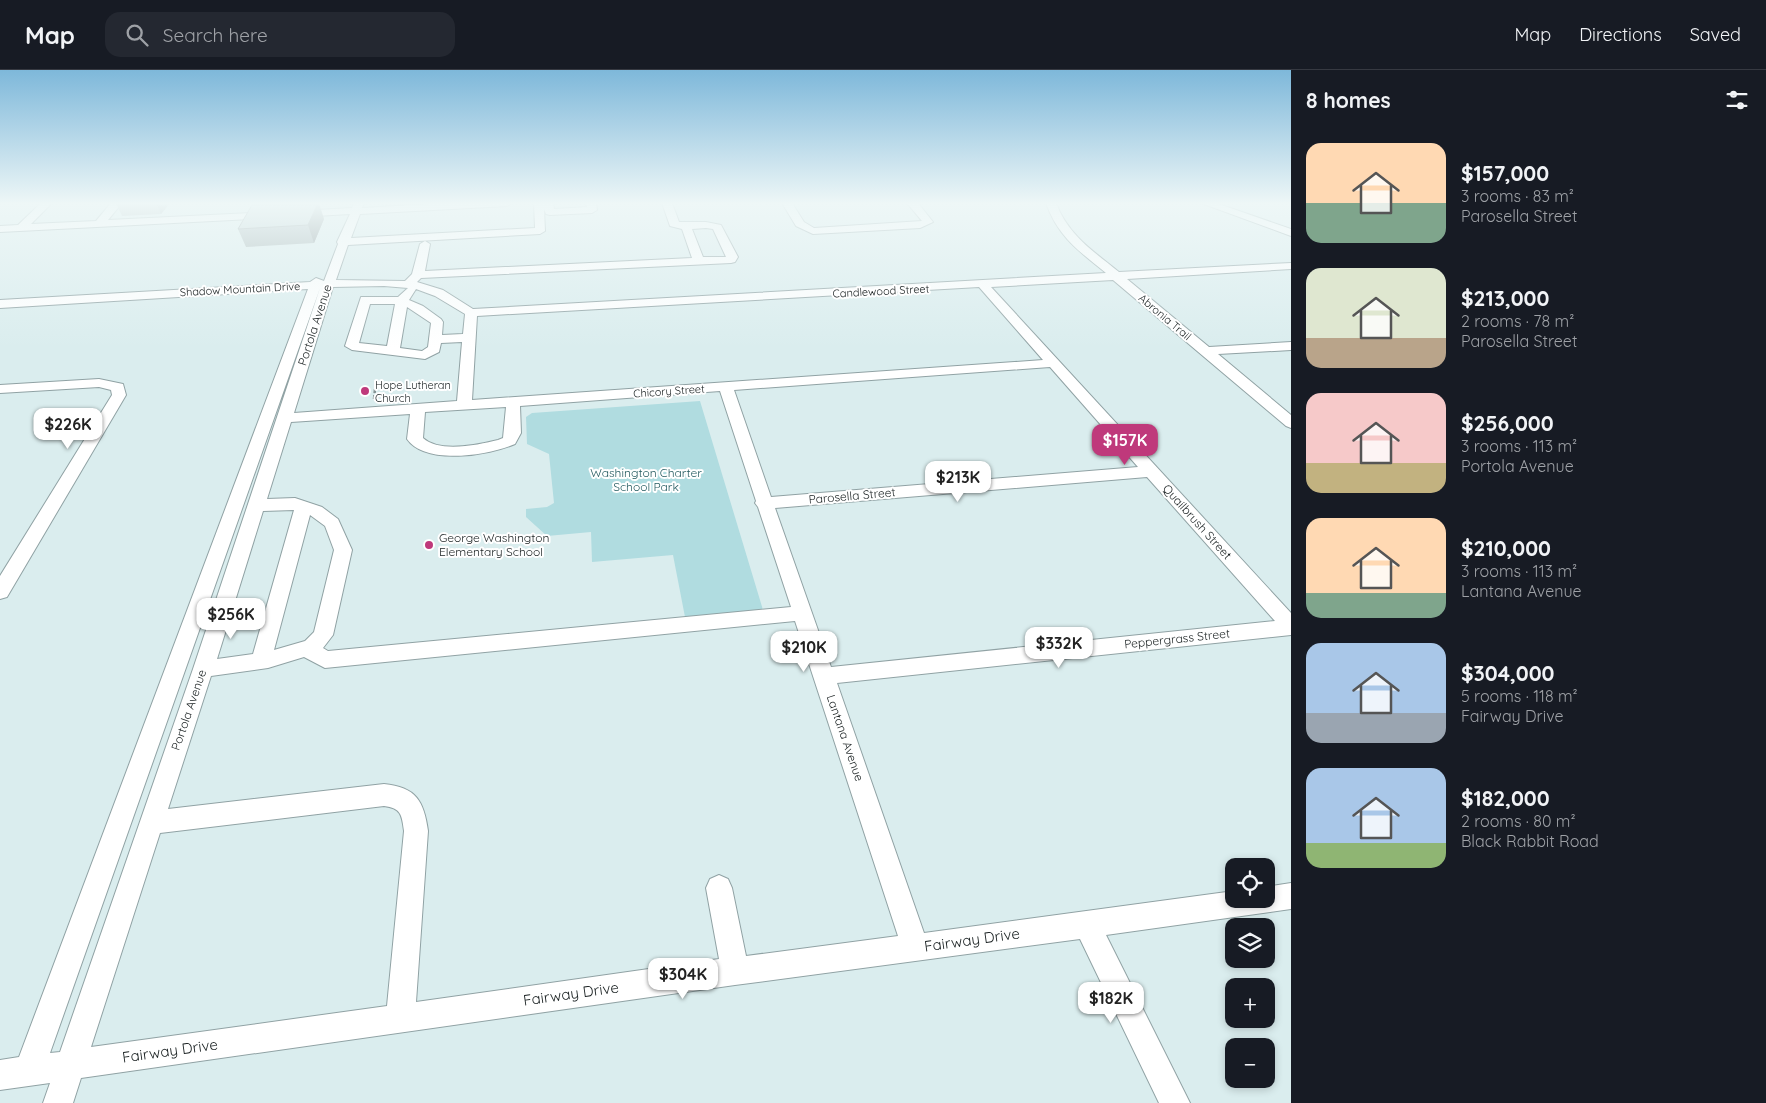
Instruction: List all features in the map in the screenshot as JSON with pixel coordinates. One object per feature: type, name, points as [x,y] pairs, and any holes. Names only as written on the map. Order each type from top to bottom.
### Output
[{"type":"street","name":"Portola Avenue","points":[[29,1070],[334,251]]},
{"type":"street","name":"Portola Avenue","points":[[58,1103],[286,418],[322,284],[338,251]]},
{"type":"street","points":[[393,350],[402,300],[413,282],[423,251]]},
{"type":"street","points":[[696,251],[700,261]]},
{"type":"street","points":[[413,282],[731,260],[732,257],[729,251]]},
{"type":"street","name":"Abronia Trail","points":[[1088,251],[1291,422]]},
{"type":"street","name":"Candlewood Street","points":[[471,313],[1291,266]]},
{"type":"street","name":"Shadow Mountain Drive","points":[[0,304],[322,284],[413,282],[438,293],[471,313]]},
{"type":"street","name":"Quailbrush Street","points":[[983,285],[1291,627]]},
{"type":"street","points":[[365,300],[402,300],[425,312],[437,322],[434,349],[425,354],[352,346],[365,300]]},
{"type":"street","points":[[464,405],[471,313]]},
{"type":"street","points":[[435,340],[470,338]]},
{"type":"street","points":[[1207,351],[1291,346]]},
{"type":"street","name":"Chicory Street","points":[[286,418],[1052,363]]},
{"type":"street","points":[[0,390],[99,384],[118,387],[119,396],[0,592]]},
{"type":"street","name":"Lantana Avenue","points":[[726,387],[915,947]]},
{"type":"street","points":[[418,408],[414,433],[418,444],[432,449],[498,446],[510,440],[513,432],[513,401]]},
{"type":"street","name":"Parosella Street","points":[[764,503],[1151,471]]},
{"type":"street","points":[[203,669],[261,661],[307,649],[312,647],[323,635],[343,550],[332,523],[316,511],[296,504],[257,505]]},
{"type":"street","points":[[261,661],[304,507]]},
{"type":"street","points":[[307,649],[325,660],[802,613]]},
{"type":"street","name":"Peppergrass Street","points":[[824,676],[1291,627]]},
{"type":"street","points":[[150,823],[384,795],[406,800],[413,811],[416,832],[400,1019]]},
{"type":"street","points":[[719,888],[735,971]]},
{"type":"street","name":"Fairway Drive","points":[[0,1075],[735,971],[1291,896]]},
{"type":"street","points":[[1087,925],[1175,1103]]},
{"type":"path","points":[[373,402],[375,389]]},
{"type":"green space","name":"Washington Charter School Park","points":[[700,401],[763,610],[685,617],[673,555],[592,562],[591,532],[547,536],[526,517],[526,509],[547,507],[554,503],[549,454],[527,444],[526,417],[532,413]]},
{"type":"place","name":"Hope Lutheran Church","points":[[365,391]]},
{"type":"place","name":"George Washington Elementary School","points":[[429,545]]}]
